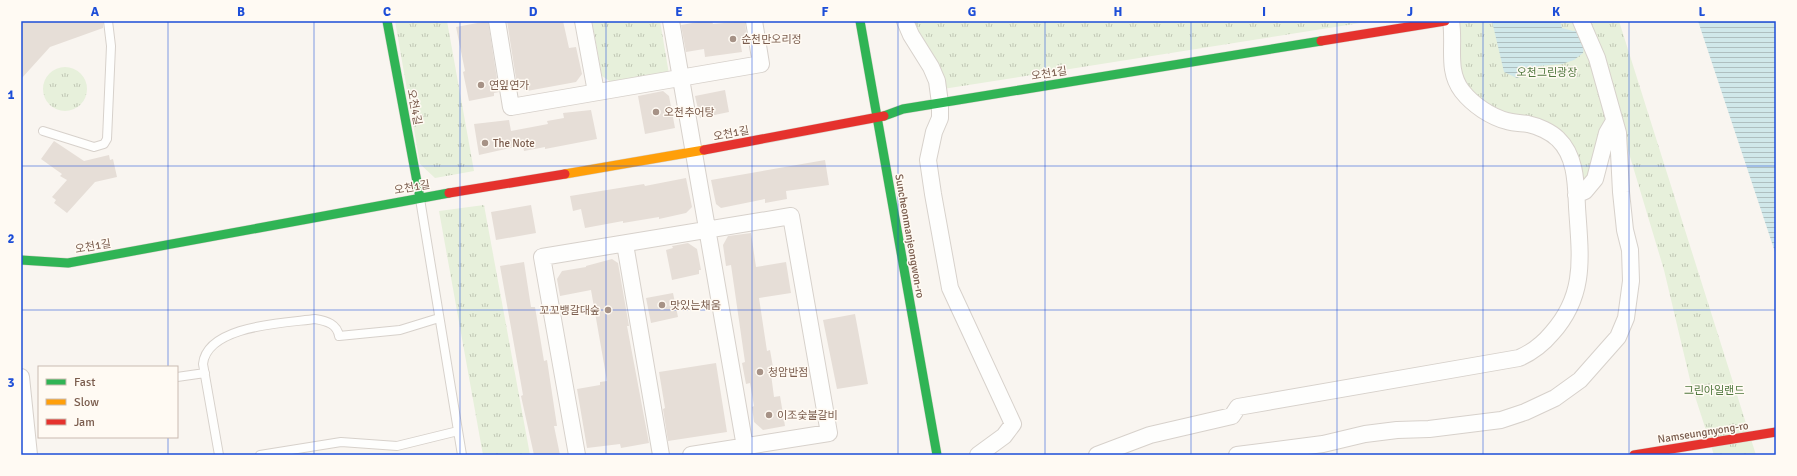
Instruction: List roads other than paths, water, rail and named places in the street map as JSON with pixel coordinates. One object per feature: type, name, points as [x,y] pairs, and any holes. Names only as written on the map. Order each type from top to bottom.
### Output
[{"type":"street","name":"오천4길","points":[[387,21],[420,198]]},
{"type":"street","points":[[497,21],[512,107],[761,64],[754,21]]},
{"type":"street","points":[[583,21],[596,92]]},
{"type":"street","points":[[671,21],[745,446]]},
{"type":"street","name":"Suncheonmanjeongwon-ro","points":[[860,21],[937,455]]},
{"type":"street","points":[[905,21],[911,35],[931,67],[937,81],[940,103],[940,118],[934,132],[928,160],[947,278],[956,305],[1013,424],[1004,436],[978,455]]},
{"type":"street","name":"오천1길","points":[[21,260],[68,263],[420,198],[694,152],[877,118],[903,109],[1445,21]]},
{"type":"street","points":[[1097,455],[1150,435],[1232,416],[1238,407],[1518,358],[1532,353],[1542,345],[1566,316],[1575,296],[1580,269],[1576,195],[1570,157],[1558,138],[1550,133],[1529,124],[1508,121],[1493,116],[1470,99],[1462,91],[1452,71],[1453,32],[1451,21]]},
{"type":"street","points":[[1237,455],[1323,444],[1365,434],[1397,430],[1429,429],[1501,420],[1524,412],[1554,398],[1580,380],[1618,337],[1626,318],[1629,299],[1630,250],[1624,230],[1618,133],[1596,58],[1581,21]]},
{"type":"street","points":[[1576,195],[1585,191],[1595,179],[1607,133],[1614,121]]},
{"type":"street","points":[[577,455],[542,257],[791,216],[829,433],[691,455]]},
{"type":"street","points":[[625,244],[661,455]]},
{"type":"street","points":[[21,377],[30,455]]},
{"type":"street","name":"Namseungnyong-ro","points":[[1634,455],[1776,432]]},
{"type":"lane","points":[[42,131],[94,147],[104,144],[107,139],[111,46],[108,21]]},
{"type":"lane","points":[[420,198],[462,455]]},
{"type":"lane","points":[[219,455],[204,373],[204,358],[210,347],[238,331],[256,327],[316,319],[334,325],[340,336],[400,330],[440,318]]},
{"type":"lane","points":[[178,378],[204,373]]},
{"type":"lane","points":[[260,455],[341,442],[397,446],[458,431]]},
{"type":"water","points":[[1492,21],[1560,21],[1562,28],[1573,31],[1579,30],[1585,41],[1583,53],[1574,60],[1562,64],[1538,66],[1530,72],[1517,78],[1504,72]]},
{"type":"water","points":[[1698,21],[1776,21],[1776,255]]},
{"type":"place","name":"순천만오리정","points":[[733,39]]},
{"type":"place","name":"연잎연가","points":[[481,85]]},
{"type":"place","name":"오천추어탕","points":[[656,112]]},
{"type":"place","name":"The Note","points":[[485,143]]},
{"type":"place","name":"맛있는채움","points":[[662,305]]},
{"type":"place","name":"꼬꼬뱅갈대숲","points":[[608,310]]},
{"type":"place","name":"청암반점","points":[[760,372]]},
{"type":"place","name":"이조숯불갈비","points":[[769,415]]},
{"type":"park label","name":"오천그린광장","points":[[1547,72]]},
{"type":"park label","name":"그린아일랜드","points":[[1714,390]]}]
